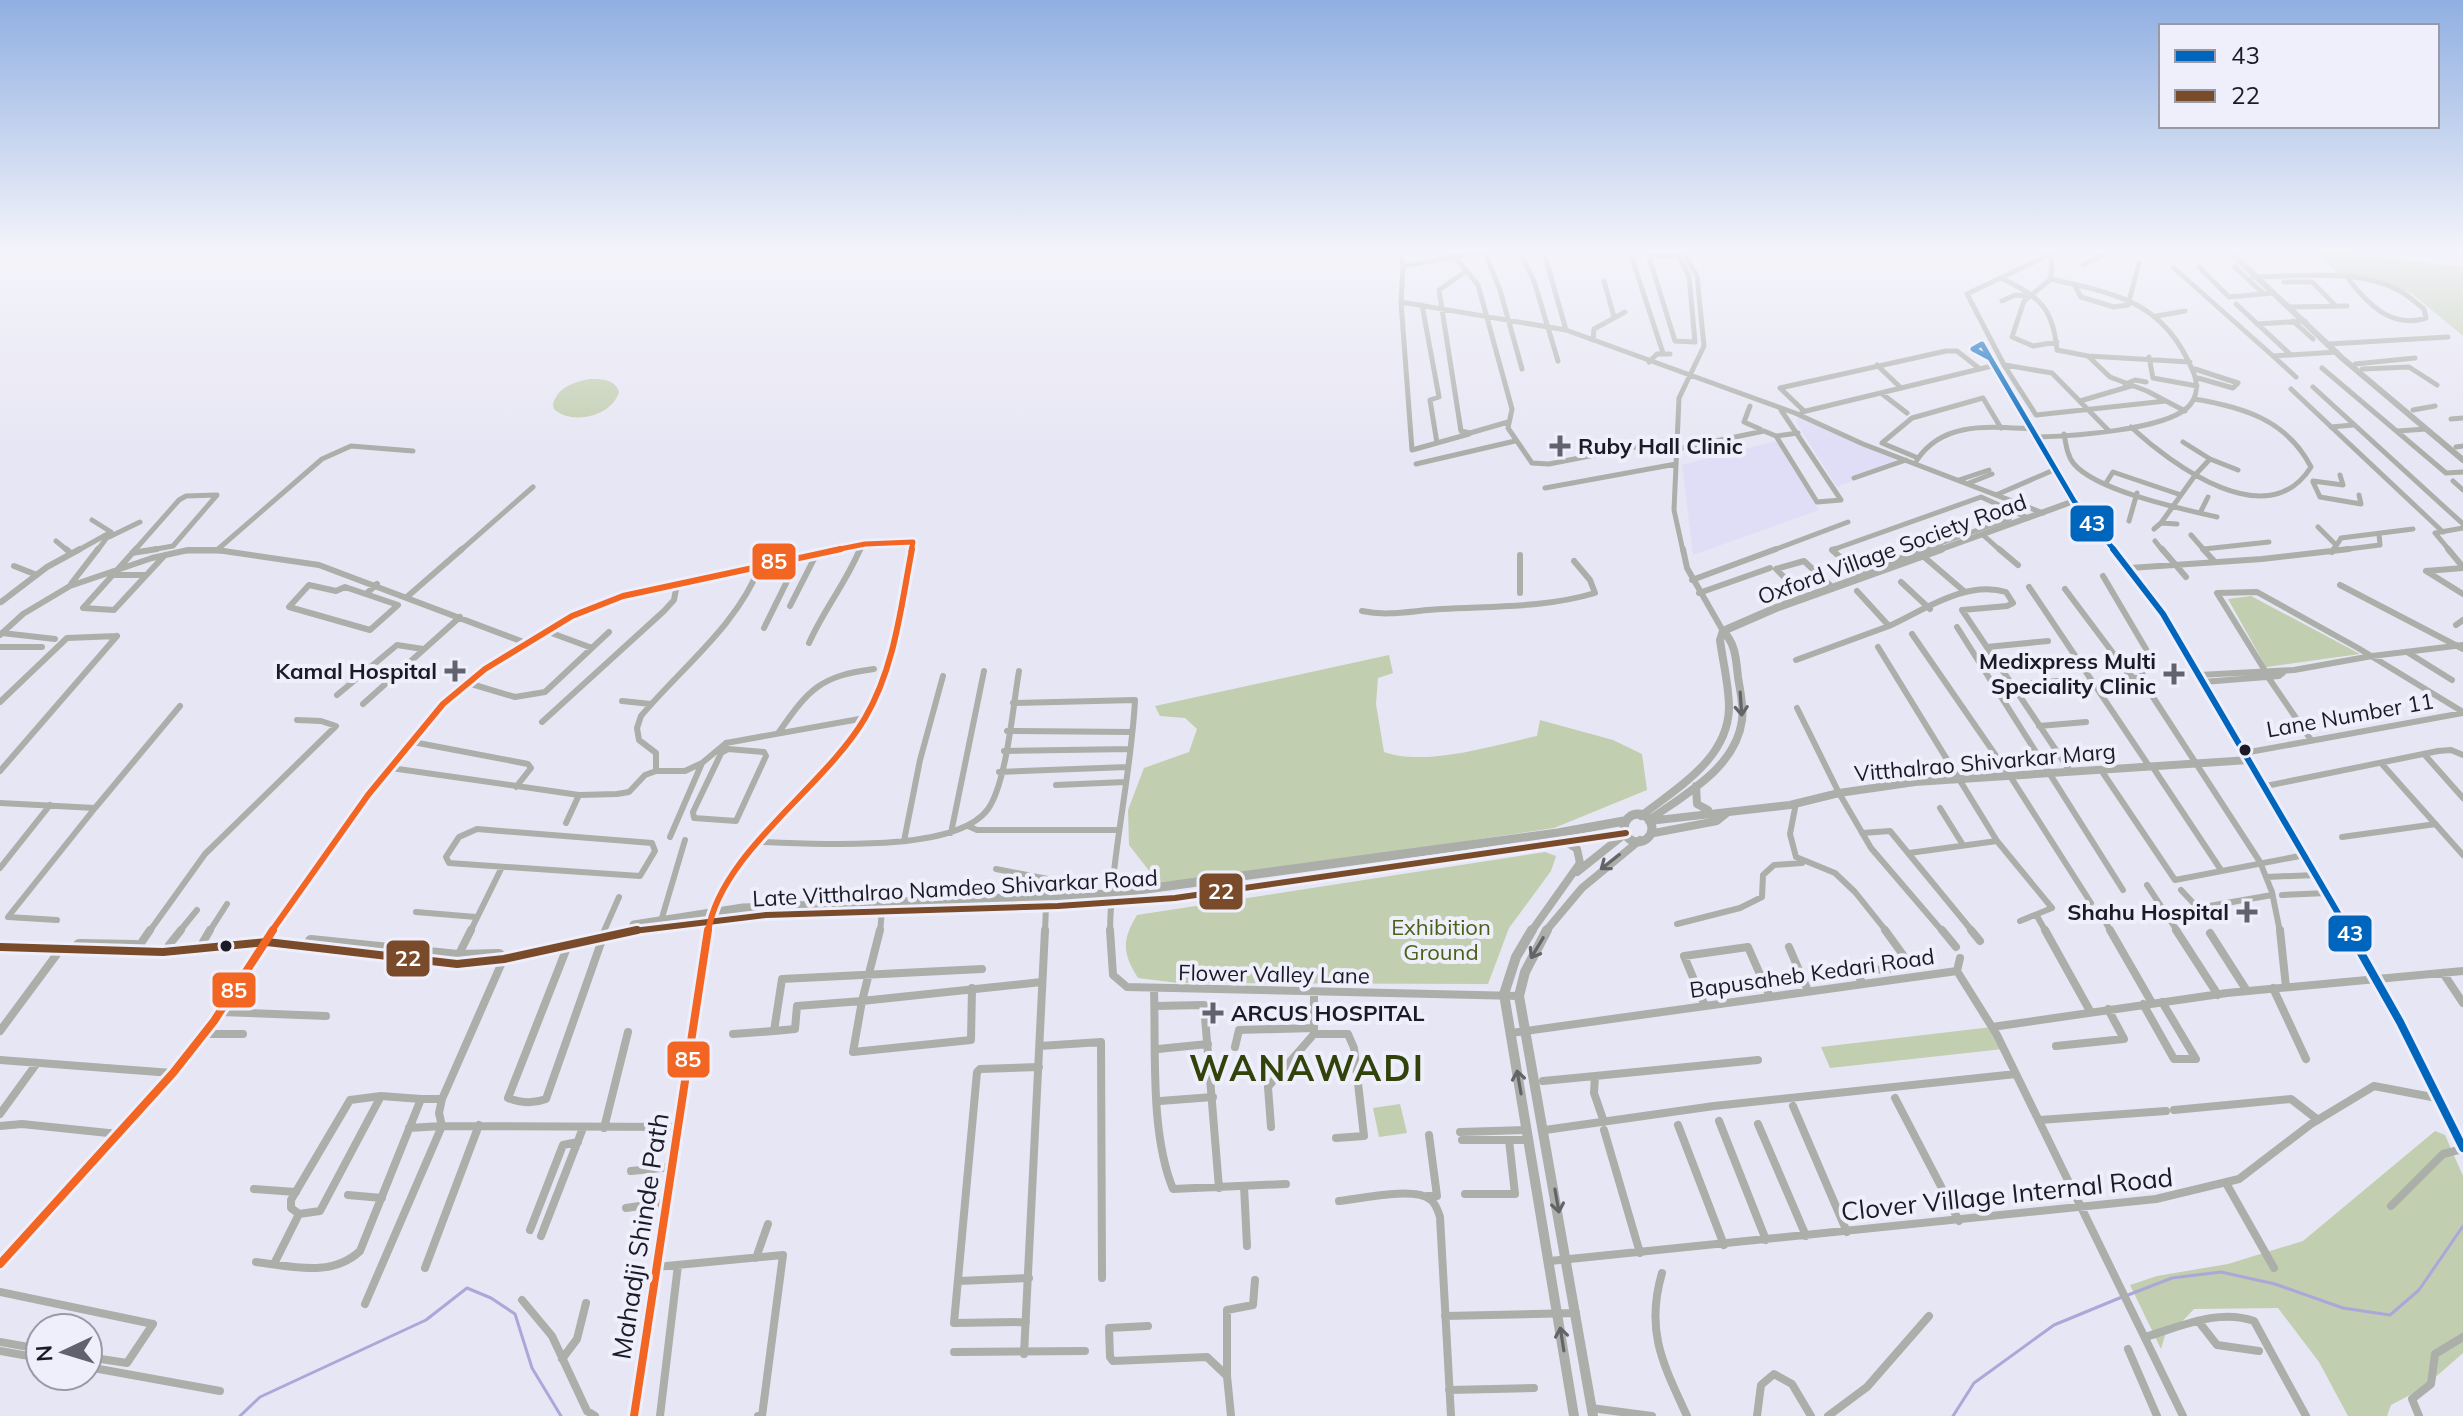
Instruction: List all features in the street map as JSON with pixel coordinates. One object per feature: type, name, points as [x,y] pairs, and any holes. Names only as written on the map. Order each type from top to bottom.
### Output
[{"type":"main road","points":[[1631,816],[1645,818],[1654,833],[1649,839],[1640,840],[1626,833],[1624,821],[1631,816]]},
{"type":"main road","name":"Late Vitthalrao Namdeo Shivarkar Road","points":[[1046,903],[1094,895],[1109,899],[1624,821]]},
{"type":"main road","name":"Late Vitthalrao Namdeo Shivarkar Road","points":[[0,941],[139,946],[266,940],[489,957],[661,921],[883,906],[1109,899],[1626,833]]},
{"type":"main road","name":"Late Vitthalrao Namdeo Shivarkar Road","points":[[0,947],[163,952],[266,940],[457,964],[503,960],[603,934],[710,916]]},
{"type":"street","points":[[1402,315],[1412,450],[1508,422]]},
{"type":"street","points":[[1424,315],[1439,397],[1430,400],[1437,443]]},
{"type":"street","points":[[1443,315],[1461,431],[1470,433]]},
{"type":"street","points":[[1487,315],[1566,330],[1795,413],[1906,460],[1917,461]]},
{"type":"street","points":[[1487,315],[1512,409],[1508,422],[1515,441],[1532,463],[1543,465],[1656,443],[1666,444],[1676,453]]},
{"type":"street","points":[[1507,315],[1522,369]]},
{"type":"street","points":[[1544,315],[1558,361]]},
{"type":"street","points":[[1562,315],[1566,330]]},
{"type":"street","points":[[1593,340],[1594,329],[1618,315]]},
{"type":"street","points":[[1651,315],[1663,353]]},
{"type":"street","points":[[1667,315],[1675,341],[1695,342],[1692,315]]},
{"type":"street","points":[[1645,818],[1696,786],[1727,757],[1737,741],[1742,722],[1735,647],[1692,580],[1676,529],[1679,398],[1704,346],[1701,315]]},
{"type":"street","points":[[1978,315],[2004,365],[2036,415],[2166,401]]},
{"type":"street","points":[[2018,315],[2012,337],[2019,343],[2036,346],[2057,342]]},
{"type":"street","points":[[2051,315],[2057,350],[2088,356],[2149,357],[2190,362]]},
{"type":"street","points":[[2227,315],[2296,377]]},
{"type":"street","points":[[2248,315],[2291,355]]},
{"type":"street","points":[[2298,315],[2463,460]]},
{"type":"street","points":[[2384,315],[2406,323],[2426,318],[2425,315]]},
{"type":"street","points":[[1917,461],[1929,445],[1949,433],[1966,428],[2064,434],[2131,427],[2185,411],[2194,399],[2198,378],[2177,337],[2157,316]]},
{"type":"street","points":[[2293,321],[2313,339]]},
{"type":"street","points":[[2257,324],[2305,321]]},
{"type":"street","points":[[2329,344],[2448,337]]},
{"type":"street","points":[[1992,359],[1973,349],[1982,344],[1992,359],[1996,365],[2037,433],[2074,501],[2154,600],[2266,786],[2372,978],[2400,1022],[2463,1149],[2443,1154],[2391,1206]]},
{"type":"street","points":[[1804,411],[1780,388],[1952,350],[1980,369]]},
{"type":"street","points":[[2273,356],[2337,352],[2359,366],[2463,453]]},
{"type":"street","points":[[1649,362],[1655,355],[1670,354]]},
{"type":"street","points":[[2088,356],[2110,377],[2185,411]]},
{"type":"street","points":[[2149,357],[2153,378],[2197,386]]},
{"type":"street","points":[[2359,366],[2415,358]]},
{"type":"street","points":[[1877,365],[1901,388]]},
{"type":"street","points":[[1795,413],[1996,365]]},
{"type":"street","points":[[2004,365],[2052,373],[2108,430]]},
{"type":"street","points":[[2359,366],[2409,367],[2437,385]]},
{"type":"street","points":[[2322,368],[2446,473],[2463,472]]},
{"type":"street","points":[[2195,369],[2238,383],[2235,388],[2198,378]]},
{"type":"street","points":[[2080,401],[2129,385],[2135,380],[2146,382]]},
{"type":"street","points":[[2313,387],[2463,526]]},
{"type":"street","points":[[2291,389],[2443,532]]},
{"type":"street","points":[[1881,393],[1907,413]]},
{"type":"street","points":[[2097,396],[2110,408]]},
{"type":"street","points":[[2001,428],[1983,398],[1912,418],[1882,443],[1967,484],[2043,513]]},
{"type":"street","points":[[2131,427],[2192,475],[2255,496],[2276,495],[2296,487],[2311,467],[2305,450],[2288,432],[2265,418],[2243,409],[2194,399]]},
{"type":"street","points":[[1750,406],[1744,422],[1776,436],[1798,433]]},
{"type":"street","points":[[2413,410],[2435,406]]},
{"type":"street","points":[[1776,436],[1817,502],[1841,500],[1780,409]]},
{"type":"street","points":[[2451,419],[2463,418]]},
{"type":"street","points":[[2331,427],[2353,425]]},
{"type":"street","points":[[2398,431],[2426,429]]},
{"type":"street","points":[[1676,453],[1745,433],[1767,432]]},
{"type":"street","points":[[2064,434],[2073,463],[2086,474],[2175,506],[2217,517]]},
{"type":"street","points":[[1416,464],[1515,441]]},
{"type":"street","points":[[2183,442],[2210,459],[2238,470]]},
{"type":"street","points":[[217,550],[322,459],[351,446],[413,451]]},
{"type":"street","points":[[2154,529],[2175,506],[2192,475],[2210,459]]},
{"type":"street","points":[[1854,478],[1906,460]]},
{"type":"street","points":[[1545,488],[1676,464]]},
{"type":"street","points":[[1996,495],[2056,469]]},
{"type":"street","points":[[1959,480],[1990,472],[1967,484]]},
{"type":"street","points":[[2106,483],[2113,472],[2181,495]]},
{"type":"street","points":[[2303,479],[2343,485],[2340,475]]},
{"type":"street","points":[[2463,480],[2453,481],[2463,490]]},
{"type":"street","points":[[2313,482],[2320,497],[2328,500],[2361,504],[2359,495]]},
{"type":"street","points":[[408,596],[533,487]]},
{"type":"street","points":[[2129,521],[2137,493]]},
{"type":"street","points":[[132,553],[173,546],[217,495],[186,496],[179,500],[83,608],[114,610],[165,555]]},
{"type":"street","points":[[2014,512],[2009,519],[1860,575],[1832,550],[1981,497],[2028,518]]},
{"type":"street","points":[[2200,513],[2208,497]]},
{"type":"street","name":"Oxford Village Society Road","points":[[1723,631],[1860,575],[1923,556],[2074,501]]},
{"type":"street","points":[[92,520],[111,532]]},
{"type":"street","points":[[106,539],[140,522]]},
{"type":"street","points":[[1692,580],[1848,522]]},
{"type":"street","points":[[2161,523],[2177,524]]},
{"type":"street","points":[[2463,526],[2435,533],[2463,568]]},
{"type":"street","points":[[2318,527],[2334,548]]},
{"type":"street","points":[[2334,548],[2341,538],[2413,529]]},
{"type":"street","points":[[70,586],[111,532]]},
{"type":"street","points":[[1,602],[71,553],[111,532]]},
{"type":"street","points":[[2130,568],[2380,545],[2382,538],[2379,534]]},
{"type":"street","points":[[1983,535],[2018,565]]},
{"type":"street","points":[[2191,535],[2215,562]]},
{"type":"street","points":[[56,541],[71,553]]},
{"type":"street","points":[[2155,541],[2186,577]]},
{"type":"street","name":"Mahadji Shinde Path","points":[[634,1416],[710,916],[734,869],[837,756],[865,718],[887,664],[913,542],[862,545]]},
{"type":"street","points":[[2204,549],[2269,542]]},
{"type":"street","points":[[0,1264],[173,1073],[220,1012],[266,940],[368,795],[443,704],[468,683],[572,616],[623,596],[761,564],[862,545]]},
{"type":"street","points":[[809,643],[822,613],[848,579],[862,545]]},
{"type":"street","points":[[1,634],[23,614],[70,586],[165,555],[188,550],[217,550],[319,565],[377,584],[526,643]]},
{"type":"street","points":[[790,606],[817,553]]},
{"type":"street","points":[[1520,555],[1520,593]]},
{"type":"street","points":[[1923,556],[1965,592]]},
{"type":"street","points":[[764,628],[799,557]]},
{"type":"street","points":[[1362,611],[1377,615],[1572,600],[1595,593],[1590,580],[1574,561]]},
{"type":"street","points":[[1805,598],[1776,569],[1804,561],[1833,588]]},
{"type":"street","points":[[656,771],[656,753],[639,740],[637,728],[641,716],[734,612],[751,589],[761,564]]},
{"type":"street","points":[[14,566],[37,575]]},
{"type":"street","points":[[1699,593],[1770,568]]},
{"type":"street","points":[[2463,568],[2426,571],[2463,594]]},
{"type":"street","points":[[113,575],[146,575]]},
{"type":"street","points":[[2103,576],[2153,661],[2151,665],[2140,667],[2144,678],[2132,678]]},
{"type":"street","points":[[1901,582],[1930,609]]},
{"type":"street","points":[[313,584],[336,591],[345,587],[366,594],[398,605],[370,630],[289,607],[313,584]]},
{"type":"street","points":[[366,594],[377,584]]},
{"type":"street","points":[[542,722],[664,611],[674,600],[677,584]]},
{"type":"street","points":[[2340,585],[2461,647]]},
{"type":"street","points":[[1796,660],[1889,626],[1965,592],[1997,586],[2006,592],[2013,603],[1962,610],[2070,771]]},
{"type":"street","points":[[2029,587],[2221,870]]},
{"type":"street","points":[[2065,589],[2132,678],[2149,691],[2260,862],[2282,937],[2286,987]]},
{"type":"street","points":[[1857,591],[1889,626]]},
{"type":"street","points":[[2264,669],[2217,593],[2257,592],[2372,656],[2463,713]]},
{"type":"street","points":[[363,704],[460,617]]},
{"type":"street","points":[[2456,625],[2463,620]]},
{"type":"street","points":[[1957,627],[2123,890]]},
{"type":"street","points":[[546,631],[592,648]]},
{"type":"street","points":[[1645,818],[1688,779],[1724,736],[1729,719],[1720,640],[1723,631]]},
{"type":"street","points":[[468,683],[515,697],[534,696],[545,692],[609,632]]},
{"type":"street","points":[[1,634],[55,639]]},
{"type":"street","points":[[1912,634],[2010,776],[2091,903]]},
{"type":"street","points":[[0,702],[67,638],[117,636],[0,771]]},
{"type":"street","points":[[1987,647],[2048,641]]},
{"type":"street","points":[[337,695],[397,645],[423,649]]},
{"type":"street","points":[[0,647],[42,647]]},
{"type":"street","points":[[1878,647],[1997,841],[2052,908],[2020,921]]},
{"type":"street","points":[[2201,678],[2264,669],[2285,671],[2372,656],[2461,647]]},
{"type":"street","points":[[2407,652],[2452,680]]},
{"type":"street","points":[[779,732],[815,683],[843,672],[874,669]]},
{"type":"street","points":[[951,833],[984,671]]},
{"type":"street","points":[[757,842],[904,841],[951,833],[979,820],[989,807],[999,772],[1019,671]]},
{"type":"street","points":[[2201,678],[2268,677],[2279,676],[2285,671]]},
{"type":"street","points":[[904,841],[920,760],[943,676]]},
{"type":"street","points":[[2268,677],[2311,740]]},
{"type":"street","points":[[2012,685],[2057,681]]},
{"type":"street","name":"Flower Valley Lane","points":[[1013,703],[1135,700],[1109,899],[1113,975],[1127,987],[1519,996]]},
{"type":"street","points":[[622,701],[651,704]]},
{"type":"street","points":[[57,920],[8,917],[180,706]]},
{"type":"street","points":[[1797,708],[1862,833],[1956,947]]},
{"type":"street","name":"Lane Number 11","points":[[2246,756],[2311,740],[2463,713]]},
{"type":"street","points":[[670,837],[702,763],[717,747],[779,732],[865,718]]},
{"type":"street","points":[[139,946],[205,854],[336,726],[321,721],[297,720]]},
{"type":"street","points":[[2039,726],[2086,722]]},
{"type":"street","points":[[1007,731],[1132,732]]},
{"type":"street","points":[[413,742],[528,764],[531,768],[516,787]]},
{"type":"street","points":[[723,752],[741,749],[764,752],[766,756],[736,821],[694,818],[693,812],[726,743]]},
{"type":"street","points":[[1004,751],[1130,749]]},
{"type":"street","points":[[2266,786],[2424,754],[2451,750],[2463,755]]},
{"type":"street","points":[[2424,754],[2463,798]]},
{"type":"street","name":"Vitthalrao Shivarkar Marg","points":[[1727,813],[1915,782],[2195,763],[2246,756]]},
{"type":"street","points":[[391,768],[579,795],[629,792],[645,775],[656,771],[685,771],[702,763]]},
{"type":"street","points":[[2381,763],[2463,855]]},
{"type":"street","points":[[999,772],[1127,767]]},
{"type":"street","points":[[2101,769],[2175,880],[2305,855]]},
{"type":"street","points":[[1056,785],[1125,782]]},
{"type":"street","points":[[1696,786],[1697,804],[1712,811]]},
{"type":"street","points":[[566,823],[579,795]]},
{"type":"street","points":[[0,803],[95,808]]},
{"type":"street","points":[[1796,803],[1790,823],[1793,852],[1802,863]]},
{"type":"street","points":[[0,868],[50,805]]},
{"type":"street","points":[[1940,808],[1963,845]]},
{"type":"street","points":[[1645,818],[1712,811],[1727,813]]},
{"type":"street","points":[[1654,833],[1717,821],[1727,813]]},
{"type":"street","points":[[2342,837],[2436,824]]},
{"type":"street","points":[[968,826],[977,830],[1117,830]]},
{"type":"street","points":[[477,829],[652,843],[656,846],[651,862],[640,876],[502,867],[449,863],[446,857],[459,837],[477,829]]},
{"type":"street","points":[[1862,833],[1890,831],[1980,941]]},
{"type":"street","points":[[1570,878],[1626,833]]},
{"type":"street","points":[[661,921],[685,840]]},
{"type":"street","points":[[1640,840],[1606,864],[1555,919],[1531,957],[1519,996],[1545,1130],[1592,1412],[1652,1416]]},
{"type":"street","points":[[1909,853],[1997,841]]},
{"type":"street","points":[[1566,842],[1577,849],[1580,863],[1517,951],[1504,994],[1574,1416]]},
{"type":"street","points":[[1677,924],[1740,908],[1762,897],[1763,875],[1774,865],[1802,863],[1831,870],[1853,888],[1906,959]]},
{"type":"street","points":[[458,956],[502,867]]},
{"type":"street","points":[[996,869],[1084,886],[1093,890],[1094,895]]},
{"type":"street","points":[[2266,877],[2316,875]]},
{"type":"street","points":[[2147,885],[2218,995]]},
{"type":"street","points":[[2181,890],[2198,908],[2272,895]]},
{"type":"street","points":[[2282,895],[2327,893]]},
{"type":"street","points":[[568,945],[508,1098],[513,1101],[541,1102],[546,1099],[603,934],[619,897]]},
{"type":"street","points":[[1024,1354],[1046,903]]},
{"type":"street","points":[[203,942],[227,904]]},
{"type":"street","points":[[883,906],[880,935],[862,1001],[853,1052],[971,1040],[972,988]]},
{"type":"street","points":[[169,945],[197,910]]},
{"type":"street","points":[[416,912],[476,917]]},
{"type":"street","points":[[2037,916],[2090,1011]]},
{"type":"street","points":[[2106,923],[2196,1059],[2174,1059],[2143,1004]]},
{"type":"street","points":[[2210,933],[2247,991]]},
{"type":"street","points":[[1705,1006],[1684,956],[1748,947],[1770,997]]},
{"type":"street","points":[[1789,947],[1808,991]]},
{"type":"street","points":[[0,1031],[60,950]]},
{"type":"street","points":[[1957,971],[1960,958]]},
{"type":"street","points":[[365,1304],[442,1123],[439,1113],[442,1099],[503,960]]},
{"type":"street","points":[[1862,983],[1857,972],[1893,968]]},
{"type":"street","points":[[774,1031],[782,979],[982,969]]},
{"type":"street","name":"Bapusaheb Kedari Road","points":[[1511,1033],[1957,971],[1969,985],[2040,1120],[2138,1321],[2180,1416]]},
{"type":"street","points":[[1992,1027],[2247,991],[2463,971]]},
{"type":"street","points":[[2443,972],[2463,1003]]},
{"type":"street","points":[[733,1034],[795,1029],[797,1006],[1042,982]]},
{"type":"street","points":[[2273,988],[2306,1059]]},
{"type":"street","points":[[1154,990],[1167,1181],[1173,1189],[1286,1184]]},
{"type":"street","points":[[1271,1127],[1268,1087],[1314,1031],[1314,993]]},
{"type":"street","points":[[1155,1006],[1204,1005],[1219,1188]]},
{"type":"street","points":[[2056,1046],[2124,1039],[2108,1009]]},
{"type":"street","points":[[220,1012],[326,1016]]},
{"type":"street","points":[[1235,1047],[1239,1030],[1348,1034],[1354,1048],[1364,1136],[1336,1138]]},
{"type":"street","points":[[604,1128],[628,1032]]},
{"type":"street","points":[[203,1034],[243,1034]]},
{"type":"street","points":[[1040,1046],[1101,1042],[1102,1278]]},
{"type":"street","points":[[1158,1049],[1208,1044]]},
{"type":"street","points":[[0,1060],[173,1073]]},
{"type":"street","points":[[1543,1081],[1758,1060]]},
{"type":"street","points":[[0,1114],[37,1063]]},
{"type":"street","points":[[1026,1322],[954,1323],[977,1072],[980,1069],[1039,1067]]},
{"type":"street","points":[[1545,1130],[1604,1126],[1714,1106],[2016,1074]]},
{"type":"street","points":[[1595,1076],[1594,1093],[1640,1253]]},
{"type":"street","name":"Clover Village Internal Road","points":[[1550,1261],[2156,1199],[2239,1179],[2318,1120],[2374,1086],[2437,1098]]},
{"type":"street","points":[[381,1096],[328,1202],[313,1215],[299,1214],[291,1208],[296,1192],[344,1106],[359,1097],[381,1096],[442,1099]]},
{"type":"street","points":[[1160,1101],[1213,1097]]},
{"type":"street","points":[[1895,1098],[1959,1221]]},
{"type":"street","points":[[256,1262],[327,1268],[353,1260],[360,1251],[421,1099]]},
{"type":"street","points":[[2040,1120],[2291,1099],[2318,1120]]},
{"type":"street","points":[[1793,1106],[1847,1232]]},
{"type":"street","points":[[1719,1121],[1766,1240]]},
{"type":"street","points":[[409,1128],[442,1123],[583,1128],[677,1127]]},
{"type":"street","points":[[0,1126],[22,1124],[118,1134]]},
{"type":"street","points":[[1758,1124],[1806,1236]]},
{"type":"street","points":[[425,1268],[479,1125]]},
{"type":"street","points":[[1678,1125],[1724,1245]]},
{"type":"street","points":[[541,1236],[583,1128]]},
{"type":"street","points":[[1339,1201],[1437,1196],[1429,1135]]},
{"type":"street","points":[[1528,1135],[1509,1140],[1461,1136],[1528,1135]]},
{"type":"street","points":[[1465,1194],[1515,1194],[1509,1140]]},
{"type":"street","points":[[530,1230],[563,1145],[578,1142]]},
{"type":"street","points":[[631,1171],[671,1167]]},
{"type":"street","points":[[2226,1183],[2274,1268]]},
{"type":"street","points":[[1244,1186],[1247,1246]]},
{"type":"street","points":[[254,1189],[296,1192]]},
{"type":"street","points":[[348,1195],[382,1198]]},
{"type":"street","points":[[1427,1196],[1436,1204],[1440,1217],[1451,1416]]},
{"type":"street","points":[[626,1208],[666,1202]]},
{"type":"street","points":[[274,1264],[299,1214]]},
{"type":"street","points":[[756,1258],[768,1224]]},
{"type":"street","points":[[656,1267],[783,1255],[761,1416]]},
{"type":"street","points":[[660,1416],[678,1265]]},
{"type":"street","points":[[1662,1273],[1652,1314],[1656,1348],[1687,1416]]},
{"type":"street","points":[[958,1281],[1029,1278]]},
{"type":"street","points":[[1231,1416],[1227,1376],[1227,1310],[1253,1305],[1255,1280]]},
{"type":"street","points":[[0,1292],[96,1312]]},
{"type":"street","points":[[522,1300],[552,1336],[587,1411],[595,1416]]},
{"type":"street","points":[[562,1359],[577,1339],[586,1303]]},
{"type":"street","points":[[1445,1316],[1576,1313]]},
{"type":"street","points":[[104,1314],[153,1324],[127,1363],[104,1359]]},
{"type":"street","points":[[2145,1337],[2237,1315],[2254,1321],[2306,1416]]},
{"type":"street","points":[[1828,1416],[1867,1387],[1929,1316]]},
{"type":"street","points":[[2199,1322],[2209,1341],[2220,1348],[2259,1351]]},
{"type":"street","points":[[1148,1326],[1109,1328],[1110,1357],[1113,1361],[1207,1357],[1227,1376]]},
{"type":"street","points":[[2419,1416],[2412,1399],[2431,1384],[2435,1354],[2463,1337]]},
{"type":"street","points":[[0,1342],[24,1346]]},
{"type":"street","points":[[2128,1349],[2157,1416]]},
{"type":"street","points":[[0,1351],[24,1355]]},
{"type":"street","points":[[954,1352],[1024,1354],[1085,1351]]},
{"type":"street","points":[[104,1370],[220,1391]]},
{"type":"street","points":[[1757,1416],[1761,1385],[1774,1374],[1792,1384],[1811,1416]]},
{"type":"street","points":[[1449,1390],[1534,1388]]},
{"type":"shaded area","points":[[1798,418],[1905,461],[1837,487],[1796,422]]},
{"type":"shaded area","points":[[1776,441],[1819,510],[1693,555],[1682,465]]},
{"type":"green space","points":[[2438,315],[2463,315],[2463,336]]},
{"type":"green space","points":[[590,379],[608,381],[617,388],[619,392],[608,407],[591,416],[581,417],[571,417],[554,409],[555,398],[563,389]]},
{"type":"green space","points":[[2251,596],[2360,654],[2266,667],[2228,599]]},
{"type":"green space","points":[[1389,655],[1393,673],[1378,678],[1376,704],[1384,752],[1420,757],[1481,749],[1537,736],[1540,720],[1613,740],[1642,754],[1647,790],[1554,828],[1161,886],[1129,845],[1128,810],[1144,768],[1189,752],[1197,729],[1185,718],[1160,716],[1155,706]]},
{"type":"green space","name":"Exhibition Ground","points":[[1545,852],[1556,856],[1551,871],[1509,928],[1488,984],[1178,983],[1138,978],[1127,954],[1127,939],[1137,915]]},
{"type":"green space","points":[[1992,1027],[2003,1049],[1830,1068],[1821,1047]]},
{"type":"green space","points":[[1400,1104],[1407,1133],[1379,1137],[1373,1108]]},
{"type":"green space","points":[[2435,1131],[2445,1135],[2463,1176],[2463,1353],[2423,1388],[2391,1405],[2387,1416],[2348,1416],[2319,1362],[2278,1308],[2194,1309],[2175,1329],[2166,1332],[2161,1349],[2130,1285],[2157,1276],[2228,1264],[2303,1241]]},
{"type":"waterway","points":[[2128,1295],[2172,1278],[2221,1272],[2275,1284],[2343,1308],[2390,1315],[2419,1290],[2463,1226]]},
{"type":"waterway","points":[[240,1416],[260,1397],[426,1320],[467,1288],[491,1298],[515,1314],[532,1368],[561,1416]]},
{"type":"waterway","points":[[1953,1416],[1974,1383],[2054,1325],[2122,1297]]},
{"type":"transit line","name":"43","points":[[1992,359],[1973,349],[1982,344],[2074,501],[2148,591],[2163,614],[2266,786],[2400,1022],[2463,1148]]},
{"type":"transit line","name":"85","points":[[0,1264],[173,1073],[214,1021],[268,937],[368,795],[443,704],[485,669],[572,616],[623,596],[865,544],[913,542],[890,657],[875,700],[827,769],[744,860],[711,912],[634,1416]]},
{"type":"transit line","name":"22","points":[[0,947],[163,952],[267,942],[457,964],[473,963],[629,932],[708,920],[825,912],[1058,906],[1175,898],[1626,833]]},
{"type":"place","name":"Ruby Hall Clinic","points":[[1560,446]]},
{"type":"place","name":"Kamal Hospital","points":[[455,671]]},
{"type":"place","name":"Medixpress Multi Speciality Clinic","points":[[2174,674]]},
{"type":"place","name":"Shahu Hospital","points":[[2247,912]]},
{"type":"place","name":"ARCUS HOSPITAL","points":[[1213,1013]]},
{"type":"district","name":"WANAWADI","points":[[1307,1067]]}]
